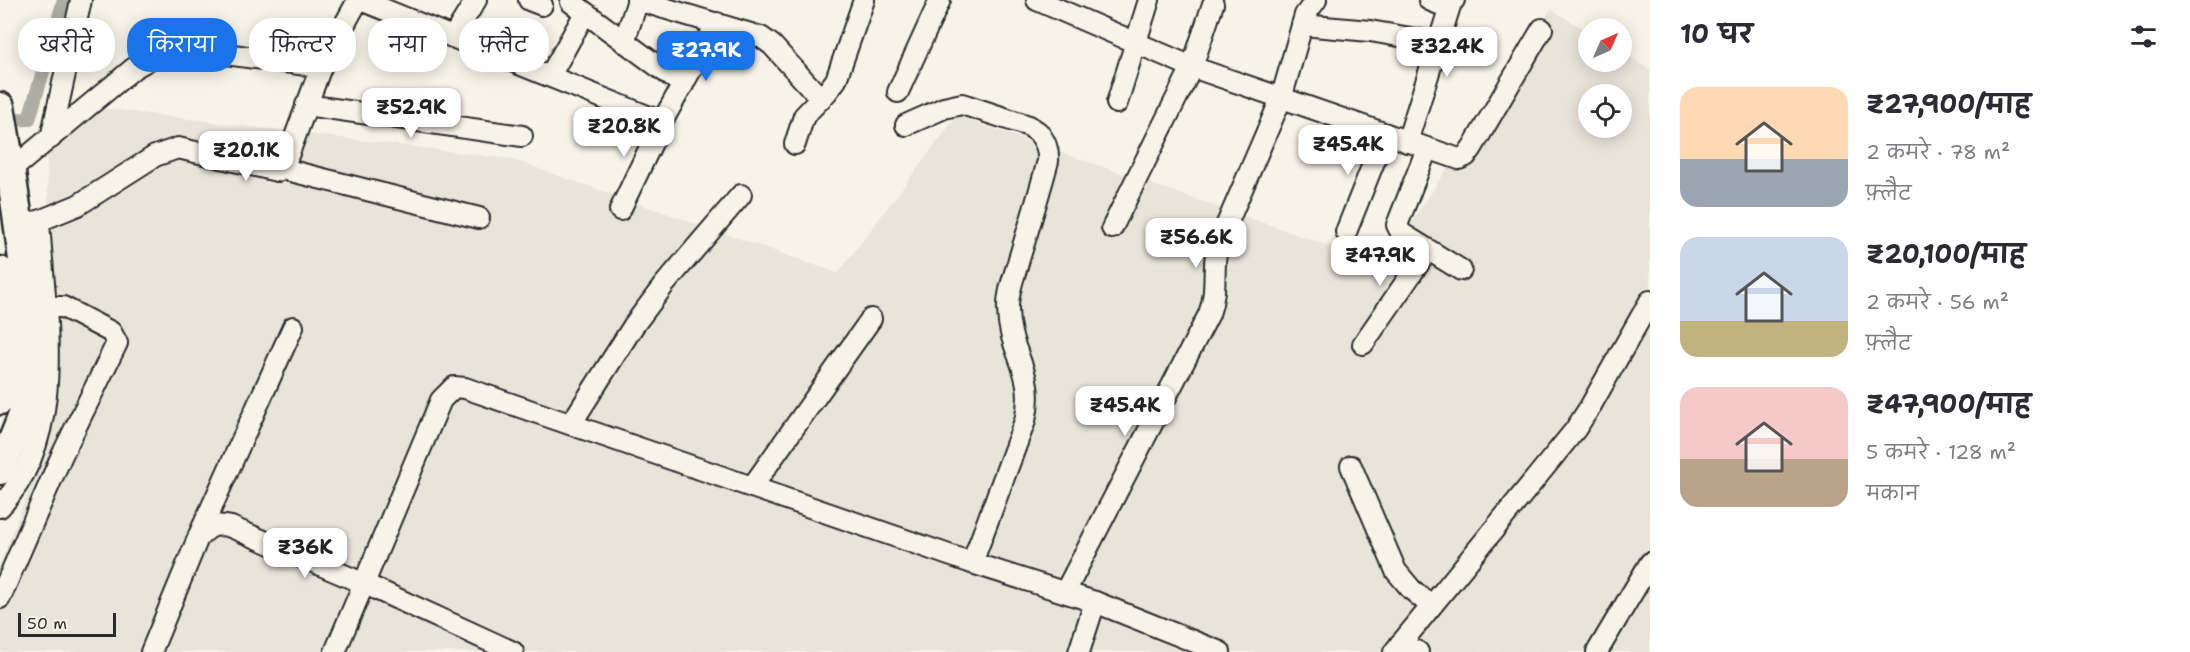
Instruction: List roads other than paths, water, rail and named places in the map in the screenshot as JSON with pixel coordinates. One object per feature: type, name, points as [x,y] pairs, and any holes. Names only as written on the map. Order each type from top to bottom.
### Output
[{"type":"highway","points":[[0,109],[10,171],[29,222],[37,306],[25,440],[0,470]]},
{"type":"highway","points":[[0,271],[9,344],[7,377],[0,400]]},
{"type":"street","points":[[51,138],[81,0]]},
{"type":"street","points":[[349,18],[359,0],[662,122]]},
{"type":"street","points":[[453,37],[476,0]]},
{"type":"street","points":[[624,42],[638,0],[753,33],[772,45],[821,99]]},
{"type":"street","points":[[795,144],[800,123],[836,80],[864,0]]},
{"type":"street","points":[[898,92],[940,0]]},
{"type":"street","points":[[1036,0],[1192,67],[1460,159],[1466,156],[1542,29]]},
{"type":"street","points":[[1117,103],[1149,0]]},
{"type":"street","points":[[1065,592],[1209,314],[1216,294],[1214,265],[1217,247],[1281,99],[1305,15],[1316,0]]},
{"type":"street","points":[[1429,0],[1444,6],[1453,2]]},
{"type":"street","points":[[1407,142],[1453,2]]},
{"type":"street","points":[[1112,228],[1192,67],[1213,4]]},
{"type":"street","points":[[550,76],[578,8],[682,85]]},
{"type":"street","points":[[620,210],[662,122],[717,23]]},
{"type":"street","points":[[1302,25],[1370,31],[1438,43]]},
{"type":"street","points":[[10,171],[134,68],[155,56],[174,51],[198,50],[249,57]]},
{"type":"street","points":[[283,169],[319,72]]},
{"type":"street","points":[[306,105],[522,136]]},
{"type":"street","points":[[906,125],[953,105],[972,106],[1038,132],[1045,141],[1048,152],[1048,161],[1008,301],[1010,328],[1028,383],[1029,404],[1025,422],[972,563]]},
{"type":"street","points":[[1346,232],[1385,134]]},
{"type":"street","points":[[29,222],[78,205],[155,156],[178,148],[277,171],[283,169],[479,218]]},
{"type":"street","points":[[1427,148],[1396,225],[1401,233],[1461,270]]},
{"type":"street","points":[[571,424],[634,325],[664,285],[741,195]]},
{"type":"street","points":[[1363,344],[1428,250]]},
{"type":"street","points":[[1418,652],[1397,648],[1575,430],[1650,301]]},
{"type":"street","points":[[0,598],[62,455],[117,343],[111,332],[72,311],[63,307],[37,306]]},
{"type":"street","points":[[752,487],[871,319]]},
{"type":"street","points":[[151,652],[198,538],[293,327]]},
{"type":"street","points":[[335,652],[441,400],[454,387],[465,388],[972,563],[1095,602],[1220,652]]},
{"type":"street","points":[[0,507],[17,484],[25,440],[62,455]]},
{"type":"street","points":[[1351,466],[1396,571],[1411,589],[1431,606]]},
{"type":"street","points":[[198,538],[208,528],[218,524],[231,527],[365,584],[513,652]]},
{"type":"street","points":[[1597,652],[1650,563]]},
{"type":"street","points":[[1078,652],[1095,602]]},
{"type":"waterway","points":[[0,120],[29,119],[64,0]]}]
